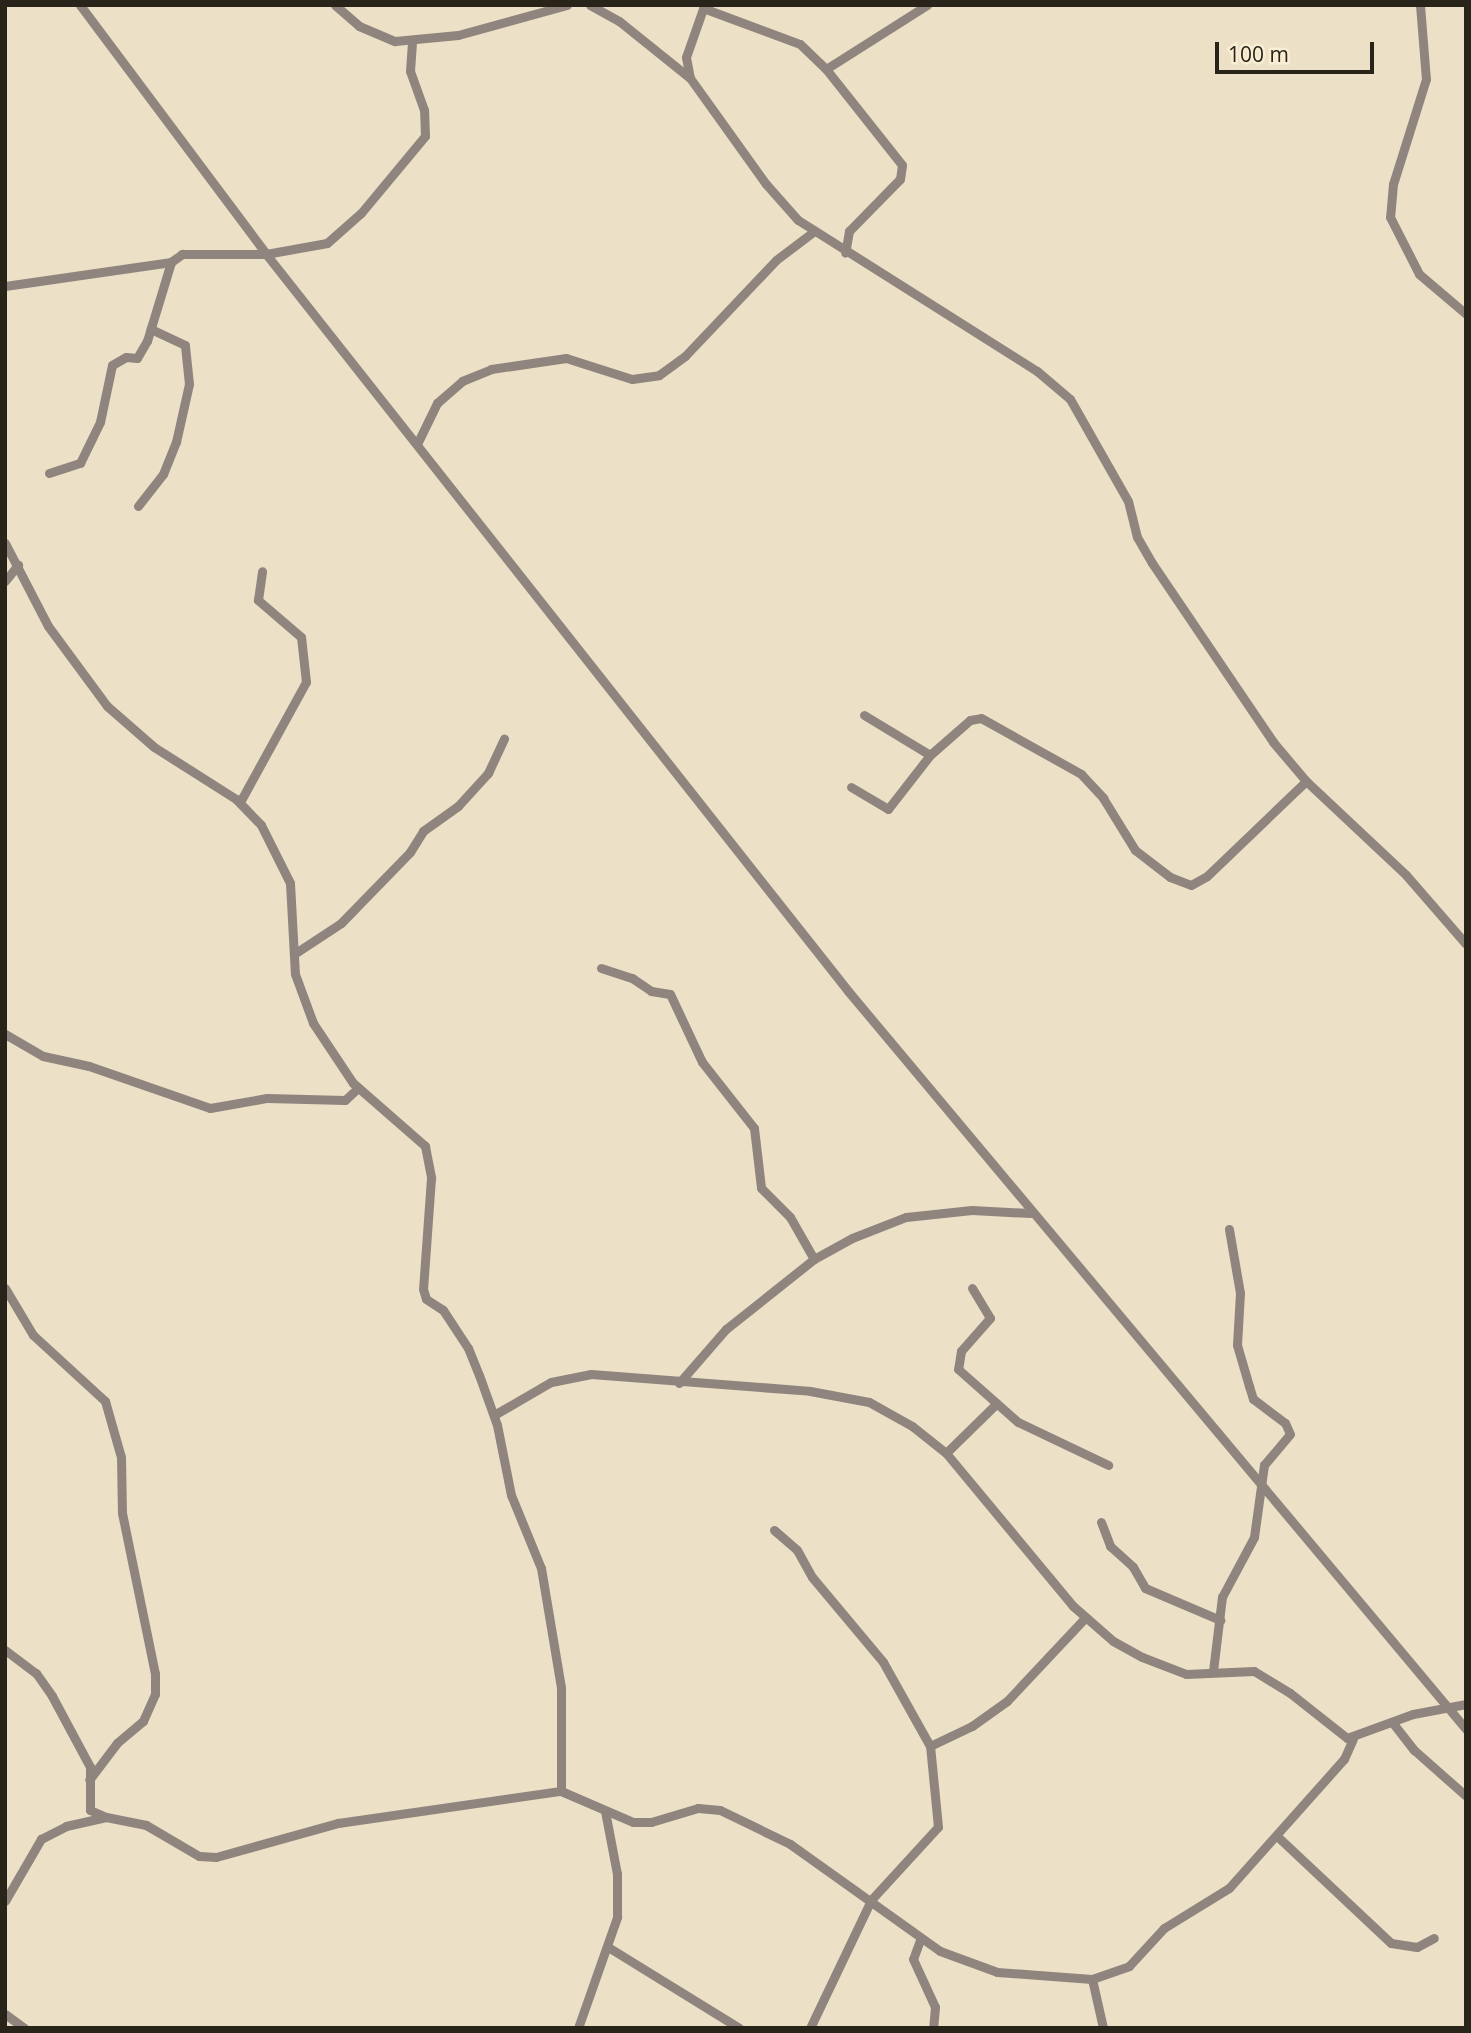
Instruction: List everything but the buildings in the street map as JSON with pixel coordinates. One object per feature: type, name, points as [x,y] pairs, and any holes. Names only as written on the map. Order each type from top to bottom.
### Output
[{"type":"street","points":[[80,5],[266,254],[775,900],[1030,1213],[1466,1729]]},
{"type":"street","points":[[335,5],[374,35],[412,40],[458,35],[567,5]]},
{"type":"street","points":[[590,5],[619,21],[690,78],[766,184],[813,232],[1037,371],[1070,398],[1128,502],[1137,537],[1152,563],[1273,742],[1306,780],[1378,845],[1466,944]]},
{"type":"street","points":[[826,69],[927,5]]},
{"type":"street","points":[[1420,5],[1426,79],[1393,184],[1390,217],[1419,274],[1466,314]]},
{"type":"street","points":[[690,78],[686,57],[704,7],[786,36],[826,69],[904,172],[849,231],[845,253]]},
{"type":"street","points":[[5,286],[171,262],[182,254],[266,254],[327,243],[361,213],[422,143],[425,121],[410,71],[412,40]]},
{"type":"street","points":[[417,444],[437,402],[462,381],[491,369],[566,358],[632,379],[659,375],[685,356],[732,312],[776,260],[813,232]]},
{"type":"street","points":[[50,473],[79,463],[100,422],[114,360],[137,358],[151,329],[171,262]]},
{"type":"street","points":[[138,506],[167,463],[189,384],[185,345],[151,329]]},
{"type":"street","points":[[5,543],[48,626],[118,718],[154,747],[240,802],[267,833],[290,883],[299,990],[313,1023],[358,1088],[425,1146],[431,1178],[423,1289],[426,1299],[443,1310],[468,1348],[494,1415],[511,1495],[546,1592],[561,1688],[561,1791]]},
{"type":"street","points":[[5,581],[18,565]]},
{"type":"street","points":[[240,802],[306,682],[301,637],[258,600],[262,571]]},
{"type":"street","points":[[864,715],[930,755]]},
{"type":"street","points":[[851,787],[888,809],[930,755],[974,718],[992,724],[1081,774],[1103,798],[1135,850],[1170,877],[1191,885],[1207,876],[1306,780]]},
{"type":"street","points":[[294,954],[341,923],[410,852],[423,831],[458,806],[488,773],[504,739]]},
{"type":"street","points":[[601,968],[632,978],[651,991],[670,994],[702,1062],[754,1128],[761,1188],[797,1226],[814,1259]]},
{"type":"street","points":[[5,1034],[43,1056],[89,1066],[209,1108],[267,1098],[345,1100],[358,1088]]},
{"type":"street","points":[[679,1383],[726,1329],[814,1259],[905,1217],[972,1210],[1030,1213]]},
{"type":"street","points":[[1213,1671],[1228,1579],[1254,1537],[1264,1465],[1290,1434],[1285,1423],[1253,1399],[1249,1386],[1237,1345],[1240,1293],[1228,1229]]},
{"type":"street","points":[[5,1288],[33,1335],[106,1401],[121,1457],[122,1513],[155,1674],[155,1694],[144,1721],[117,1743],[89,1780]]},
{"type":"street","points":[[972,1288],[990,1318],[956,1363],[1018,1422],[1108,1465]]},
{"type":"street","points":[[494,1415],[566,1377],[607,1374],[679,1383],[782,1388],[869,1402],[912,1426],[946,1453],[1085,1618],[1113,1641],[1170,1670],[1243,1670],[1269,1678],[1338,1734],[1353,1739],[1392,1722],[1466,1704]]},
{"type":"street","points":[[946,1453],[997,1403]]},
{"type":"street","points":[[1101,1522],[1110,1546],[1133,1567],[1145,1588],[1220,1620]]},
{"type":"street","points":[[774,1530],[797,1550],[812,1577],[883,1662],[930,1746],[938,1827],[871,1900],[810,2028]]},
{"type":"street","points":[[930,1746],[972,1726],[1007,1701],[1085,1618]]},
{"type":"street","points":[[5,1650],[24,1661],[46,1686],[90,1767],[90,1810],[106,1817],[146,1825],[199,1856],[216,1857],[338,1823],[561,1791],[623,1821],[642,1822],[698,1808],[714,1808],[790,1844],[871,1900],[920,1940],[997,1972],[1092,1979],[1129,1966],[1164,1928],[1201,1910],[1228,1888],[1278,1837],[1344,1759],[1353,1739]]},
{"type":"street","points":[[1392,1722],[1414,1750],[1466,1796]]},
{"type":"street","points":[[578,2028],[608,1947],[618,1896],[605,1811]]},
{"type":"street","points":[[5,1901],[41,1839],[66,1826],[106,1817]]},
{"type":"street","points":[[1278,1837],[1391,1943],[1416,1947],[1434,1938]]},
{"type":"street","points":[[920,1940],[913,1959],[937,2011],[933,2028]]},
{"type":"street","points":[[608,1947],[739,2028]]},
{"type":"street","points":[[1092,1979],[1103,2028]]},
{"type":"street","points":[[5,2014],[24,2028]]}]
